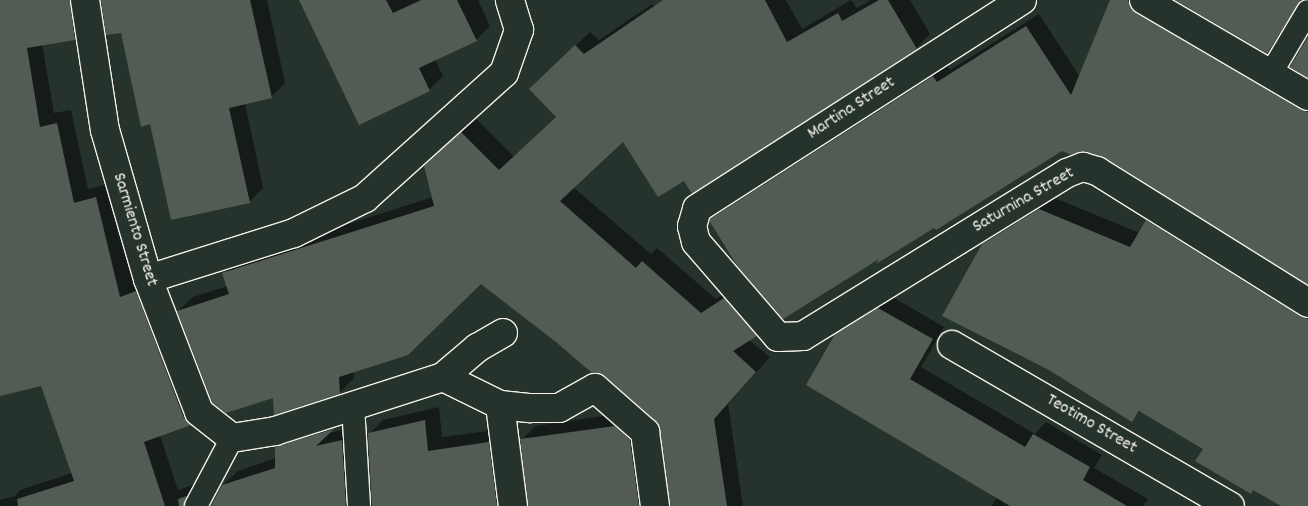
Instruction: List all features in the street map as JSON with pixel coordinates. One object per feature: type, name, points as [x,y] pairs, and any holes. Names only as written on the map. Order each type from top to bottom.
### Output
[{"type":"street","name":"Sarmiento Street","points":[[85,0],[105,130],[148,279],[199,412],[232,438]]},
{"type":"street","points":[[148,279],[294,232],[365,198],[504,73],[519,30],[510,0]]},
{"type":"street","name":"Martina Street","points":[[792,338],[778,337],[696,242],[692,226],[697,208],[1022,0]]},
{"type":"street","points":[[1144,0],[1308,96]]},
{"type":"street","name":"Saturnina Street","points":[[792,338],[803,336],[1066,172],[1083,168],[1097,171],[1308,303]]},
{"type":"street","points":[[232,438],[275,431],[443,377],[477,348],[503,333]]},
{"type":"street","name":"Teotimo Street","points":[[952,345],[1230,506]]},
{"type":"street","points":[[443,377],[500,405],[559,408],[595,388],[645,432],[655,506]]},
{"type":"street","points":[[500,405],[513,506]]},
{"type":"lane","points":[[1271,73],[1308,11]]},
{"type":"lane","points":[[354,405],[359,506]]},
{"type":"lane","points":[[196,506],[232,438]]},
{"type":"building","points":[[0,0],[70,0],[75,40],[27,48],[40,127],[57,123],[74,203],[96,197],[120,297],[136,291],[184,418],[191,425],[144,442],[165,506],[18,506],[17,499],[74,481],[41,386],[0,396]]},
{"type":"building","points":[[101,0],[250,0],[272,98],[229,108],[250,203],[171,220],[150,124],[141,127],[121,33],[106,35]]},
{"type":"building","points":[[299,0],[386,0],[393,13],[421,0],[457,0],[477,41],[419,68],[430,91],[359,125]]},
{"type":"building","points":[[663,0],[765,0],[787,42],[838,13],[842,21],[879,0],[888,0],[917,49],[692,194],[684,181],[658,197],[623,142],[560,201],[636,268],[642,261],[701,313],[724,298],[757,336],[733,351],[756,372],[714,419],[727,506],[670,506],[660,430],[655,420],[605,376],[599,373],[592,373],[556,342],[481,284],[408,355],[339,377],[340,394],[274,415],[273,398],[226,413],[212,402],[177,311],[229,294],[222,273],[434,206],[424,166],[461,132],[499,170],[556,117],[529,89],[575,45],[584,54]]},
{"type":"building","points":[[1110,0],[1128,0],[1131,8],[1136,13],[1308,112],[1308,285],[1105,158],[1087,152],[1071,155],[1062,151],[936,230],[934,228],[876,264],[879,259],[783,319],[738,267],[710,222],[710,219],[933,76],[937,82],[1026,26],[1071,95]]},
{"type":"building","points":[[1175,0],[1301,0],[1267,54]]},
{"type":"building","points":[[1308,37],[1308,78],[1290,67]]},
{"type":"building","points":[[1039,209],[1130,247],[1146,220],[1300,316],[1308,319],[1308,506],[1281,506],[1253,490],[1251,494],[1195,461],[1203,449],[1139,411],[1132,422],[1049,370],[942,316],[982,244]]},
{"type":"building","points":[[878,308],[933,339],[910,379],[1025,447],[1033,434],[1090,467],[1083,480],[1127,506],[1010,506],[806,385],[835,334]]},
{"type":"building","points":[[425,420],[428,451],[489,442],[497,506],[372,506],[368,433]]},
{"type":"building","points":[[615,426],[630,440],[639,506],[528,506],[520,439]]},
{"type":"building","points":[[334,429],[316,446],[342,440],[346,506],[211,506],[222,485],[275,468],[275,447]]},
{"type":"building","points":[[187,496],[183,506],[179,506],[178,499]]}]
